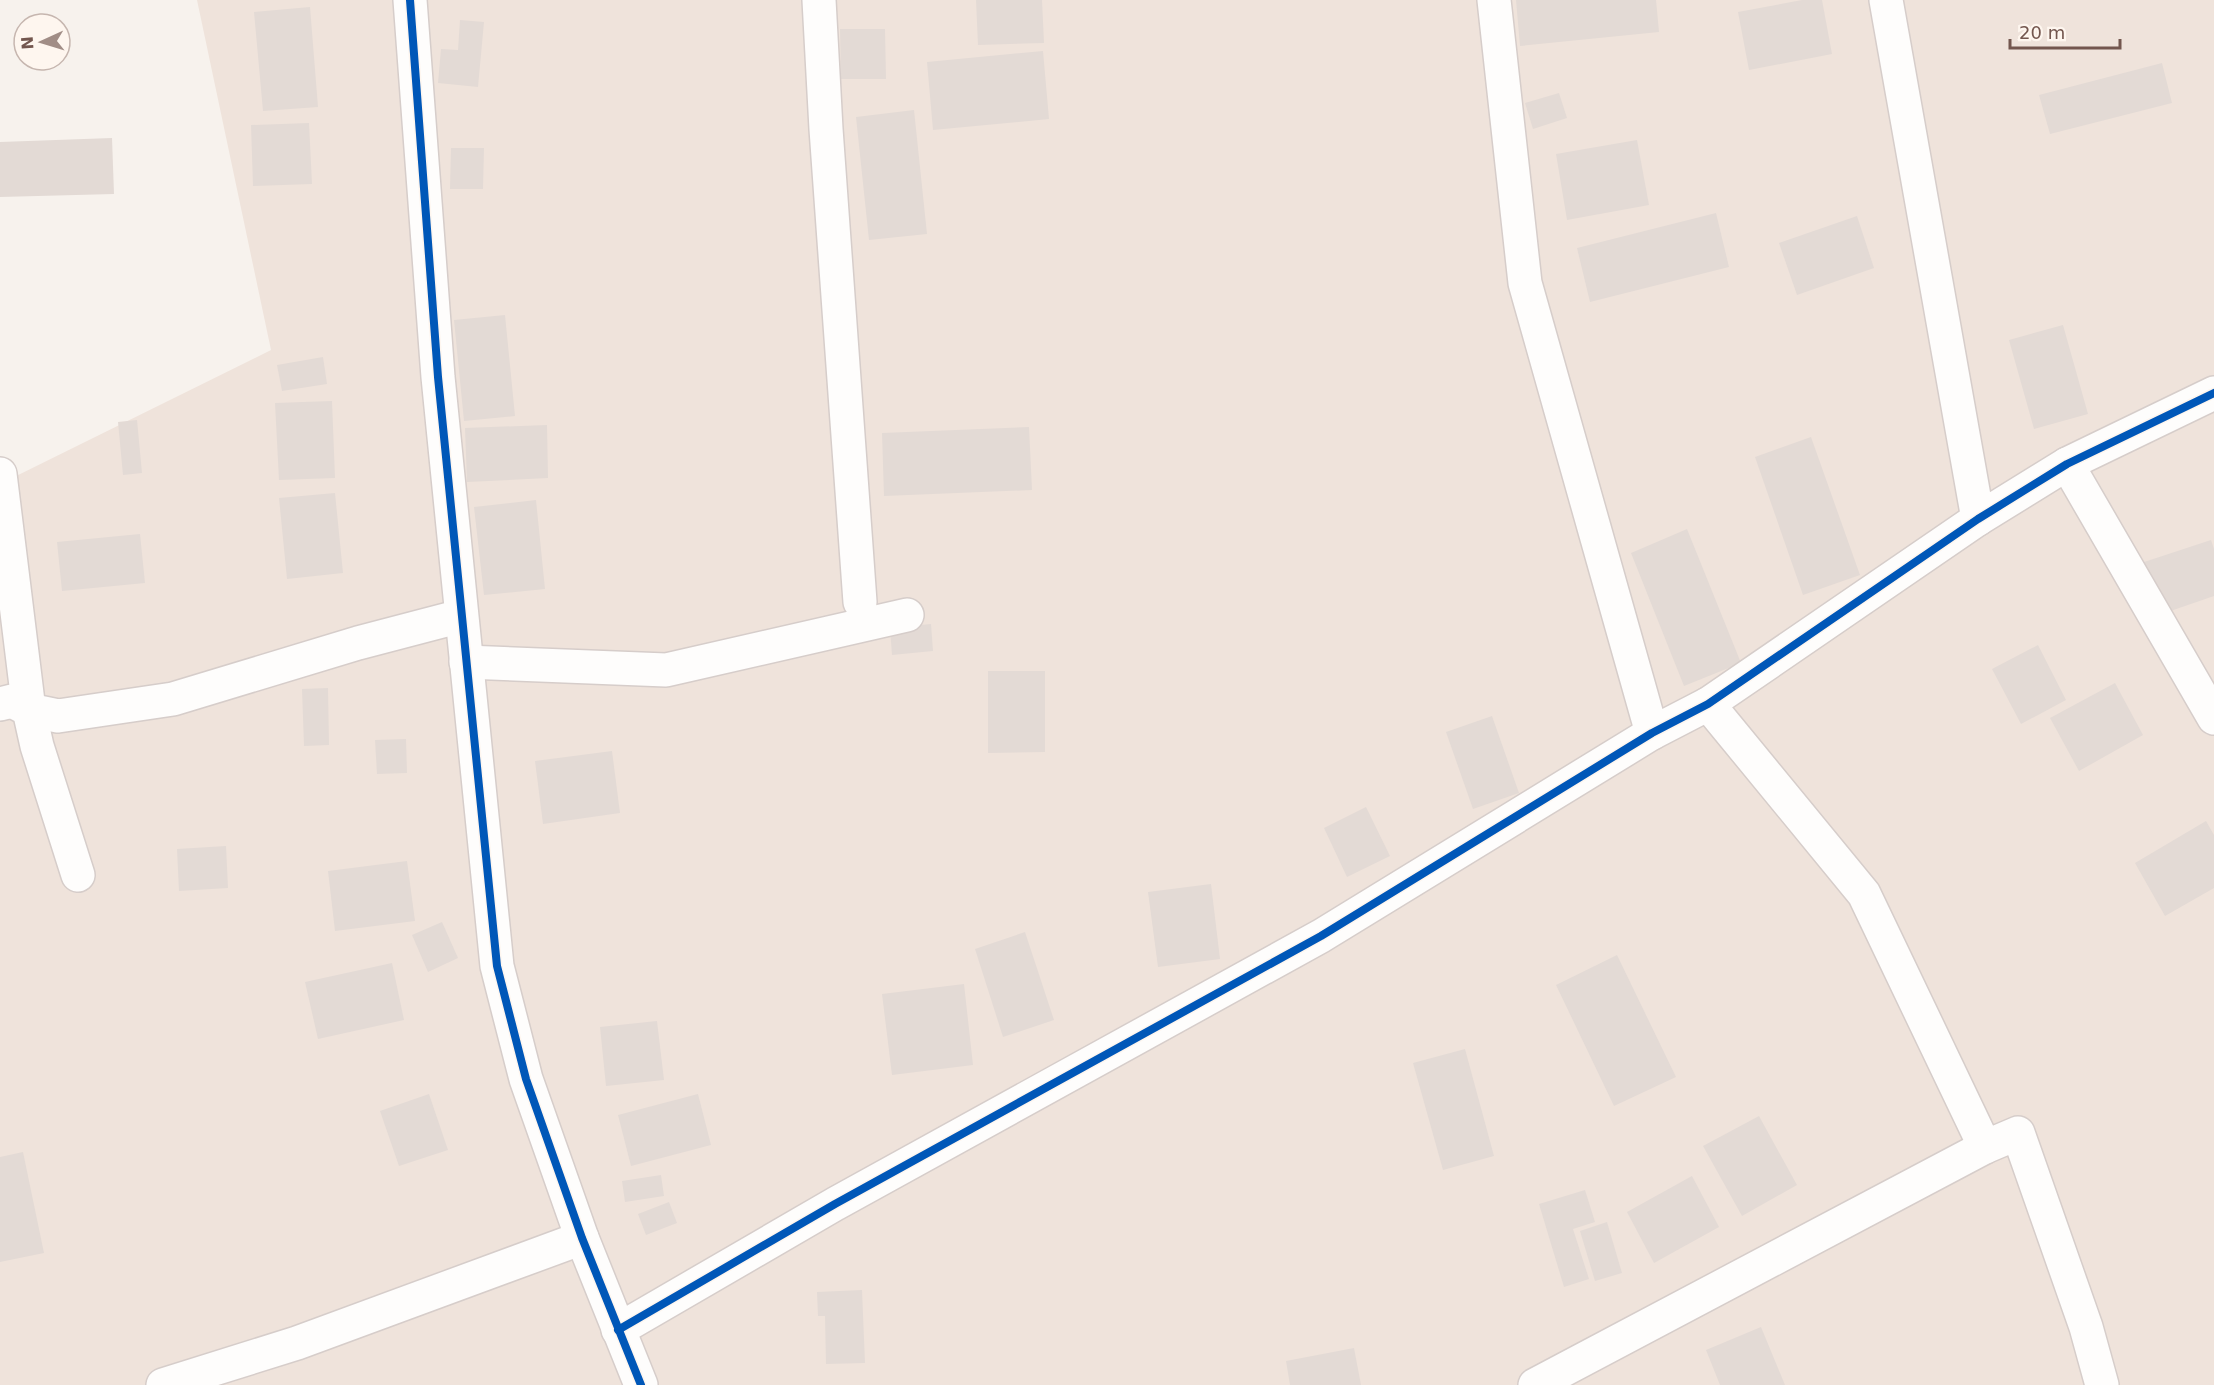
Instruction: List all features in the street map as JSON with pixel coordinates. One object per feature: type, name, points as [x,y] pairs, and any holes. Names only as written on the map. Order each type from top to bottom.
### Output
[{"type":"street","points":[[410,0],[438,377],[497,966],[526,1079],[582,1238],[641,1385]]},
{"type":"street","points":[[819,0],[860,602]]},
{"type":"street","points":[[1494,0],[1525,283],[1652,733]]},
{"type":"street","points":[[1886,0],[1978,519]]},
{"type":"street","points":[[618,1330],[835,1204],[1321,936],[1652,733],[1708,704],[1978,519],[2067,464],[2214,393]]},
{"type":"street","points":[[2067,464],[2214,718]]},
{"type":"street","points":[[0,474],[15,707],[37,746],[78,875]]},
{"type":"street","points":[[466,662],[666,670],[907,615]]},
{"type":"street","points":[[15,707],[58,716],[173,699],[358,643],[461,616]]},
{"type":"street","points":[[1708,704],[1864,894],[1985,1147]]},
{"type":"street","points":[[1539,1384],[1985,1147],[2018,1133],[2086,1327],[2102,1385]]},
{"type":"street","points":[[163,1385],[297,1343],[582,1238]]},
{"type":"shaded area","points":[[197,0],[2214,0],[2214,1385],[0,1385],[0,484],[271,350]]},
{"type":"building","points":[[976,0],[1042,0],[1044,43],[978,45]]},
{"type":"building","points":[[1516,0],[1656,0],[1659,32],[1520,46]]},
{"type":"building","points":[[1802,0],[1822,0],[1832,54],[1749,70],[1738,12]]},
{"type":"building","points":[[310,7],[318,107],[263,111],[254,12]]},
{"type":"building","points":[[460,20],[484,22],[478,87],[438,83],[441,49],[458,50]]},
{"type":"building","points":[[840,29],[885,29],[886,79],[841,79]]},
{"type":"building","points":[[1043,51],[1049,119],[933,130],[927,62]]},
{"type":"building","points":[[2162,63],[2172,103],[2050,134],[2039,95]]},
{"type":"building","points":[[1559,93],[1567,118],[1533,129],[1525,103]]},
{"type":"building","points":[[914,110],[927,234],[869,240],[856,117]]},
{"type":"building","points":[[309,123],[312,184],[253,186],[251,125]]},
{"type":"building","points":[[112,138],[114,194],[0,197],[0,142]]},
{"type":"building","points":[[1637,140],[1649,205],[1567,220],[1556,154]]},
{"type":"building","points":[[451,148],[484,148],[483,189],[450,189]]},
{"type":"building","points":[[1716,213],[1729,267],[1590,302],[1577,248]]},
{"type":"building","points":[[1857,216],[1874,268],[1797,295],[1779,243]]},
{"type":"building","points":[[505,315],[515,416],[464,421],[454,320]]},
{"type":"building","points":[[2063,325],[2088,414],[2034,429],[2009,340]]},
{"type":"building","points":[[323,357],[327,384],[282,391],[277,365]]},
{"type":"building","points":[[332,401],[335,478],[279,480],[275,403]]},
{"type":"building","points":[[137,420],[142,473],[123,475],[118,422]]},
{"type":"building","points":[[547,425],[548,478],[467,482],[465,428]]},
{"type":"building","points":[[1029,427],[1032,490],[884,496],[882,433]]},
{"type":"building","points":[[1811,437],[1860,575],[1803,595],[1755,457]]},
{"type":"building","points":[[335,493],[343,573],[287,579],[279,498]]},
{"type":"building","points":[[536,500],[545,589],[484,595],[474,507]]},
{"type":"building","points":[[1687,529],[1741,663],[1684,686],[1631,553]]},
{"type":"building","points":[[140,534],[145,583],[62,591],[57,542]]},
{"type":"building","points":[[2211,540],[2214,549],[2214,596],[2156,616],[2138,564]]},
{"type":"building","points":[[931,624],[933,651],[892,655],[890,628]]},
{"type":"building","points":[[2038,645],[2066,700],[2021,724],[1992,669]]},
{"type":"building","points":[[988,671],[1045,671],[1045,752],[988,753]]},
{"type":"building","points":[[2115,683],[2143,735],[2079,771],[2050,718]]},
{"type":"building","points":[[328,688],[329,745],[304,746],[302,689]]},
{"type":"building","points":[[1492,716],[1519,793],[1473,809],[1446,732]]},
{"type":"building","points":[[406,739],[407,773],[377,774],[375,740]]},
{"type":"building","points":[[612,751],[620,813],[543,824],[535,761]]},
{"type":"building","points":[[1366,807],[1390,856],[1347,877],[1324,828]]},
{"type":"building","points":[[2206,821],[2214,835],[2214,888],[2165,916],[2135,863]]},
{"type":"building","points":[[226,846],[228,888],[179,891],[177,849]]},
{"type":"building","points":[[407,861],[415,921],[335,931],[328,871]]},
{"type":"building","points":[[1211,884],[1220,959],[1158,967],[1148,892]]},
{"type":"building","points":[[442,922],[458,958],[428,972],[412,935]]},
{"type":"building","points":[[1025,932],[1054,1020],[1003,1037],[975,949]]},
{"type":"building","points":[[1617,955],[1676,1077],[1614,1106],[1556,985]]},
{"type":"building","points":[[392,963],[404,1020],[318,1039],[305,982]]},
{"type":"building","points":[[964,984],[973,1065],[892,1075],[882,994]]},
{"type":"building","points":[[657,1021],[664,1080],[606,1086],[600,1027]]},
{"type":"building","points":[[1465,1049],[1494,1156],[1443,1170],[1413,1063]]},
{"type":"building","points":[[429,1094],[448,1150],[399,1166],[380,1111]]},
{"type":"building","points":[[698,1094],[711,1145],[631,1166],[618,1115]]},
{"type":"building","points":[[1759,1116],[1797,1185],[1742,1216],[1703,1146]]},
{"type":"building","points":[[23,1152],[44,1253],[0,1262],[0,1157]]},
{"type":"building","points":[[661,1175],[664,1196],[625,1202],[622,1181]]},
{"type":"building","points":[[1692,1176],[1719,1227],[1654,1263],[1627,1212]]},
{"type":"building","points":[[1585,1190],[1595,1222],[1573,1229],[1589,1279],[1564,1287],[1539,1204]]},
{"type":"building","points":[[669,1202],[677,1223],[646,1235],[638,1214]]},
{"type":"building","points":[[1607,1222],[1622,1273],[1595,1281],[1580,1231]]},
{"type":"building","points":[[862,1290],[865,1363],[826,1364],[825,1316],[818,1316],[817,1292]]},
{"type":"building","points":[[1761,1327],[1785,1385],[1720,1385],[1706,1350]]},
{"type":"building","points":[[1354,1348],[1361,1385],[1290,1385],[1286,1361]]},
{"type":"cycle path","points":[[410,0],[438,377],[497,966],[526,1079],[582,1238],[641,1385]]},
{"type":"cycle path","points":[[618,1330],[835,1204],[1321,936],[1652,733],[1708,704],[1978,519],[2067,464],[2214,393]]}]
